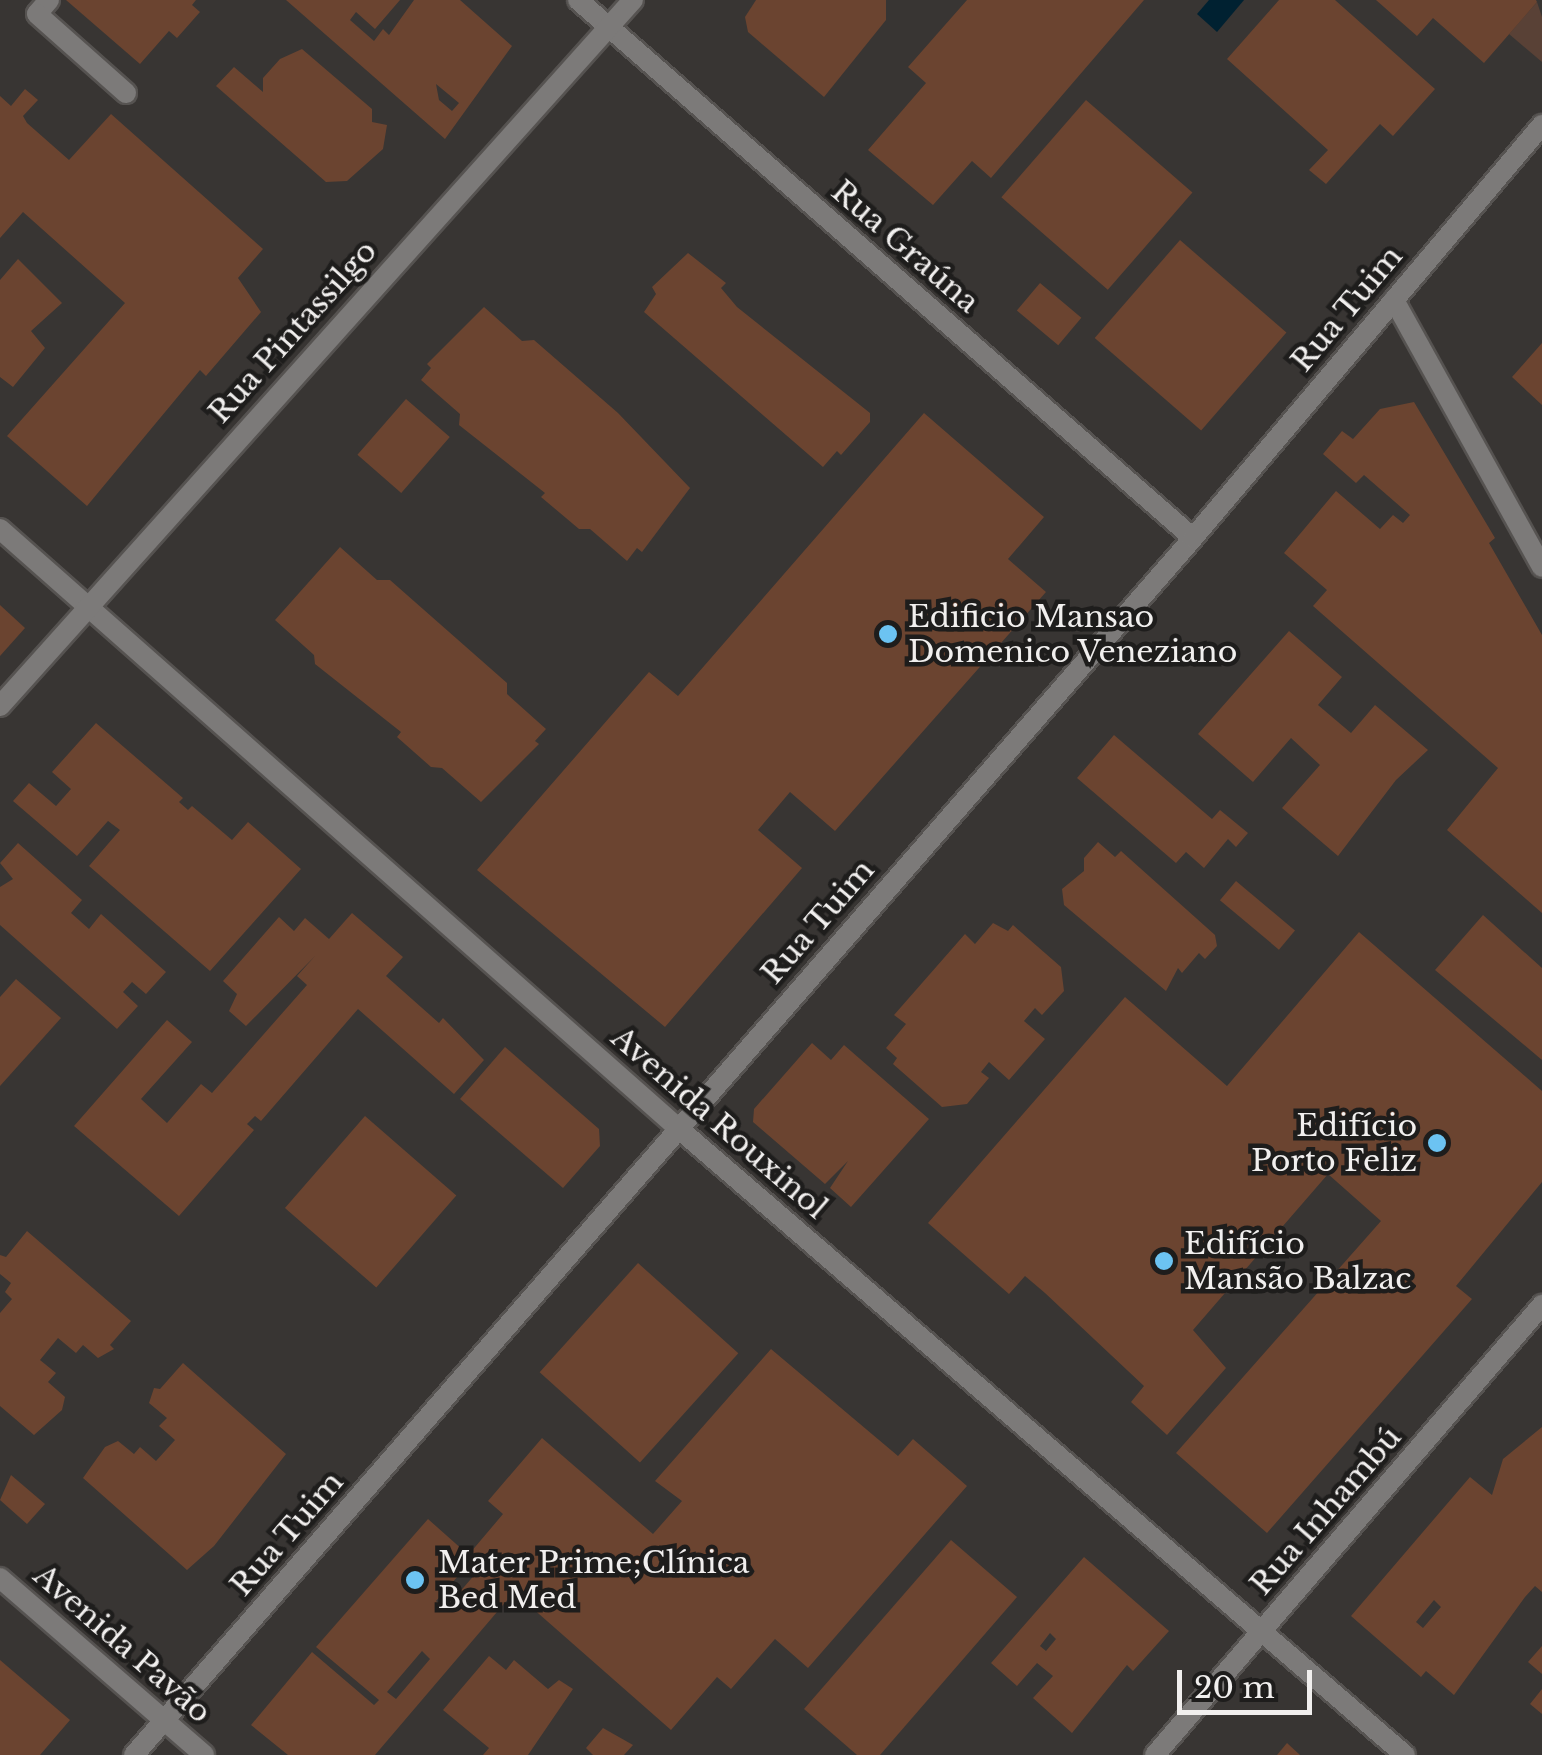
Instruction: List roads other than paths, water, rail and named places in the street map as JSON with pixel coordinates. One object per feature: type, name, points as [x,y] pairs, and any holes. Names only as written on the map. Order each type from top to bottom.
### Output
[{"type":"street","points":[[49,0],[37,14],[126,93]]},
{"type":"street","name":"Rua Graúna","points":[[578,0],[1193,538]]},
{"type":"street","name":"Rua Pintassilgo","points":[[0,706],[87,604],[633,0]]},
{"type":"street","name":"Rua Tuim","points":[[134,1755],[1193,538],[1542,124]]},
{"type":"street","points":[[1394,300],[1542,567]]},
{"type":"street","name":"Avenida Rouxinol","points":[[0,529],[678,1128],[1405,1755]]},
{"type":"street","name":"Rua Inhambú","points":[[1155,1755],[1542,1306]]},
{"type":"street","name":"Avenida Pavão","points":[[0,1578],[204,1755]]},
{"type":"water","points":[[1209,0],[1244,0],[1217,32],[1197,14]]},
{"type":"place","name":"Edificio Mansao Domenico Veneziano","points":[[888,634]]},
{"type":"place","name":"Edifício Porto Feliz","points":[[1437,1143]]},
{"type":"place","name":"Edifício Mansão Balzac","points":[[1164,1261]]},
{"type":"place","name":"Mater Prime;Clínica Bed Med","points":[[415,1580]]}]
